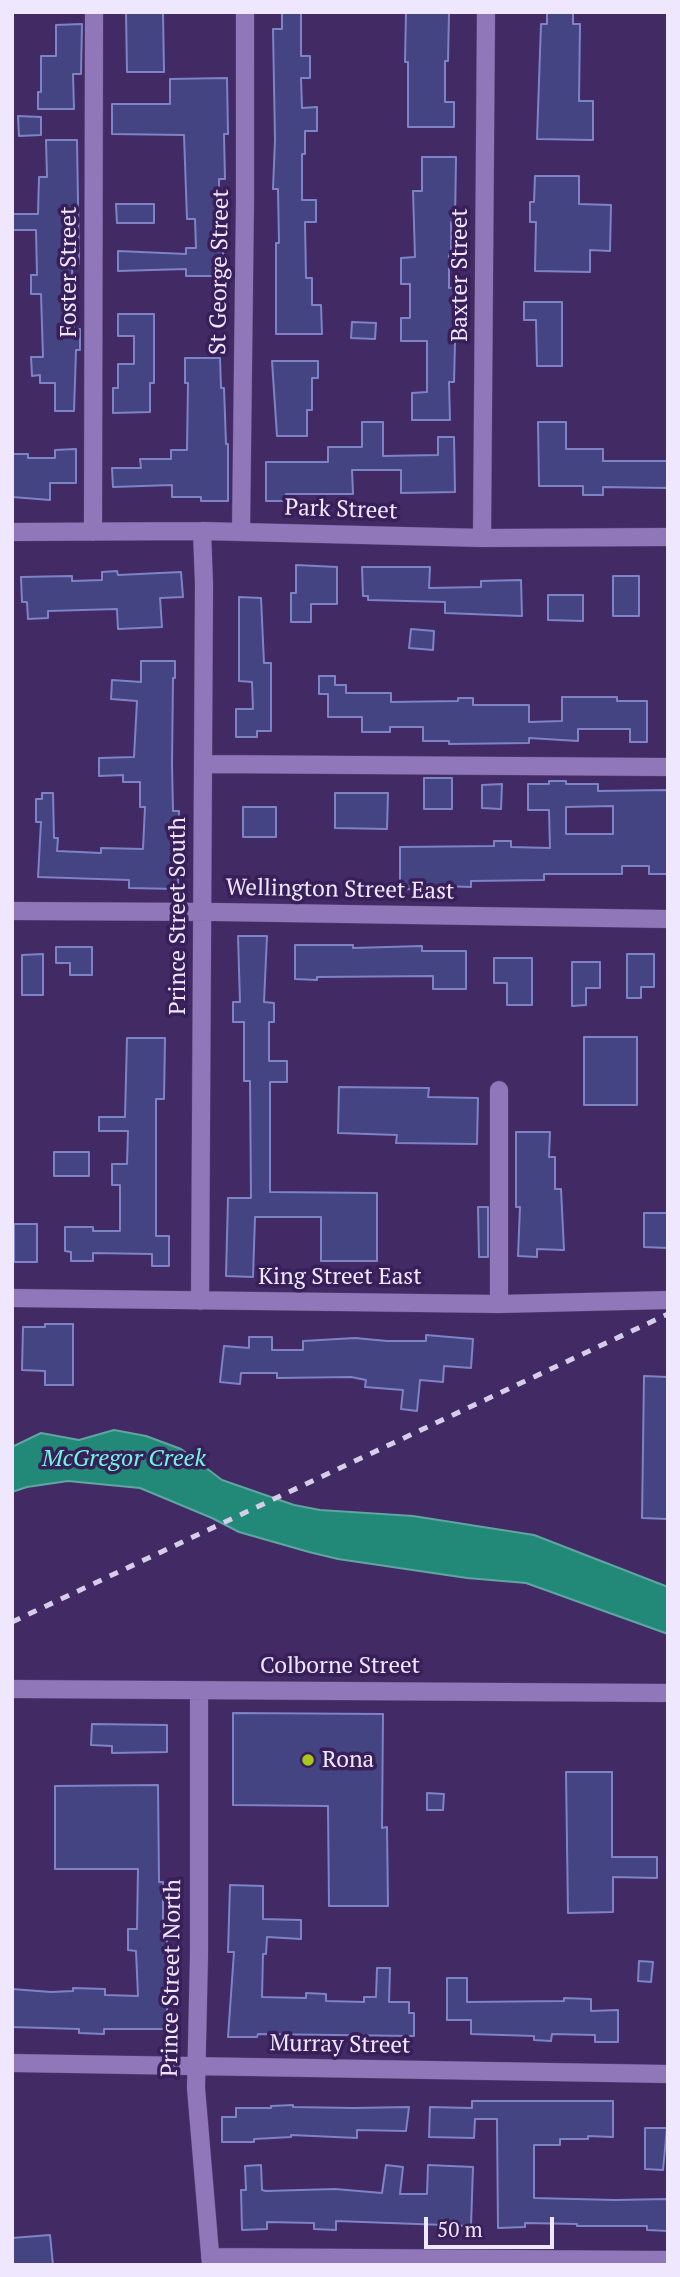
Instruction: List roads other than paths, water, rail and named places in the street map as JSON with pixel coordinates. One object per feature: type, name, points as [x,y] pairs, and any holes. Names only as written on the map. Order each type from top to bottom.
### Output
[{"type":"street","name":"Foster Street","points":[[93,532],[94,12]]},
{"type":"street","name":"St George Street","points":[[241,532],[246,199],[245,12]]},
{"type":"street","name":"Baxter Street","points":[[482,538],[486,12]]},
{"type":"street","name":"Park Street","points":[[12,532],[202,531],[482,538],[668,537]]},
{"type":"street","name":"Prince Street South","points":[[200,1301],[202,531]]},
{"type":"street","points":[[203,764],[668,767]]},
{"type":"street","name":"Wellington Street East","points":[[12,911],[668,919]]},
{"type":"street","points":[[499,1090],[499,1304]]},
{"type":"street","name":"King Street East","points":[[12,1298],[499,1304],[668,1300]]},
{"type":"street","name":"Colborne Street","points":[[12,1689],[668,1693]]},
{"type":"street","name":"Prince Street North","points":[[199,1692],[196,2088],[211,2261]]},
{"type":"street","name":"Murray Street","points":[[12,2063],[668,2074]]},
{"type":"street","points":[[211,2261],[668,2260]]},
{"type":"water","name":"McGregor Creek","points":[[114,1430],[146,1436],[181,1449],[222,1480],[294,1505],[320,1510],[413,1516],[534,1535],[668,1587],[668,1634],[526,1583],[467,1578],[338,1559],[309,1552],[239,1532],[140,1488],[68,1481],[12,1492],[12,1447],[41,1433],[79,1440]]},
{"type":"railway","points":[[12,1622],[668,1314]]},
{"type":"place","name":"Rona","points":[[308,1760]]}]
